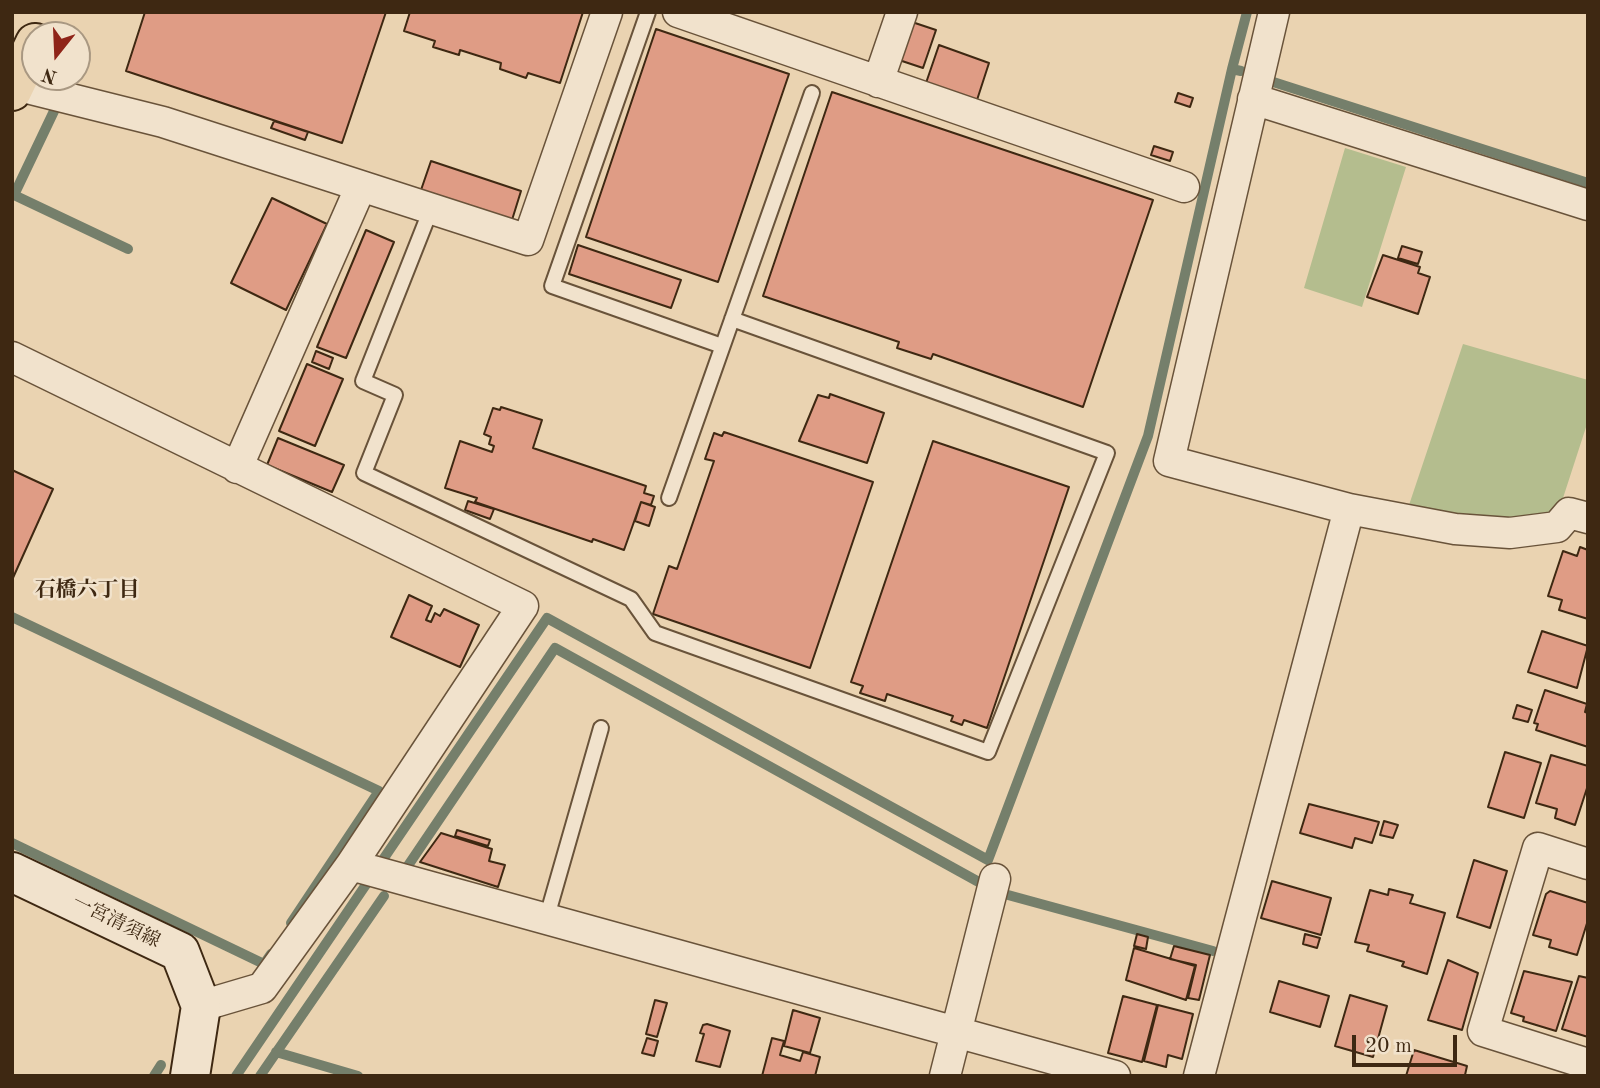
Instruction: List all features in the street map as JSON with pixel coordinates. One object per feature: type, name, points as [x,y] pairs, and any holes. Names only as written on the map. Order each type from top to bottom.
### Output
[{"type":"main road","name":"一宮清須線","points":[[12,872],[180,952],[201,1006]]},
{"type":"main road","points":[[190,1076],[201,1006]]},
{"type":"street","points":[[14,88],[163,122],[528,240],[607,12]]},
{"type":"street","points":[[678,12],[1184,187]]},
{"type":"street","points":[[878,82],[902,12]]},
{"type":"street","points":[[1273,12],[1169,461],[1349,509],[1455,529],[1510,533],[1557,527],[1569,513],[1588,518]]},
{"type":"street","points":[[1253,99],[1588,205]]},
{"type":"street","points":[[237,468],[361,186]]},
{"type":"street","points":[[12,357],[523,606],[351,865],[262,988],[201,1006]]},
{"type":"street","points":[[1199,1076],[1349,509]]},
{"type":"street","points":[[1588,864],[1538,848],[1483,1031],[1588,1064]]},
{"type":"street","points":[[351,865],[1115,1076]]},
{"type":"street","points":[[945,1076],[995,878]]},
{"type":"lane","points":[[648,12],[552,286],[722,346]]},
{"type":"lane","points":[[669,498],[812,93]]},
{"type":"lane","points":[[431,209],[363,381],[395,395],[363,473],[631,599],[655,633],[988,752],[1107,453],[732,319]]},
{"type":"lane","points":[[546,920],[601,728]]},
{"type":"green space","points":[[1345,148],[1406,167],[1362,307],[1304,288]]},
{"type":"green space","points":[[1463,344],[1588,380],[1588,421],[1563,498],[1549,520],[1508,524],[1407,511]]},
{"type":"building","points":[[145,12],[386,12],[342,143],[126,71]]},
{"type":"building","points":[[410,12],[583,12],[560,83],[528,73],[526,78],[500,69],[501,63],[460,50],[459,55],[433,47],[435,41],[404,31]]},
{"type":"building","points":[[912,22],[936,30],[923,68],[899,60]]},
{"type":"building","points":[[656,29],[789,74],[718,282],[586,237]]},
{"type":"building","points":[[939,45],[989,63],[977,100],[926,83]]},
{"type":"building","points":[[832,92],[1153,200],[1083,407],[933,354],[931,359],[897,348],[899,342],[763,296]]},
{"type":"building","points":[[1178,93],[1193,98],[1190,107],[1175,102]]},
{"type":"building","points":[[274,121],[308,132],[305,140],[271,128]]},
{"type":"building","points":[[1154,146],[1173,152],[1170,161],[1151,155]]},
{"type":"building","points":[[431,161],[521,191],[512,220],[421,190]]},
{"type":"building","points":[[272,198],[327,224],[286,310],[231,283]]},
{"type":"building","points":[[366,230],[394,242],[346,358],[317,347]]},
{"type":"building","points":[[578,245],[681,280],[671,308],[569,274]]},
{"type":"building","points":[[1402,246],[1422,252],[1418,264],[1398,258]]},
{"type":"building","points":[[1383,255],[1420,267],[1418,273],[1430,277],[1418,314],[1367,297]]},
{"type":"building","points":[[316,351],[333,358],[329,369],[312,362]]},
{"type":"building","points":[[307,364],[343,379],[315,446],[279,431]]},
{"type":"building","points":[[830,394],[884,413],[867,463],[799,441],[818,395],[829,398]]},
{"type":"building","points":[[501,407],[542,420],[533,448],[646,486],[644,493],[654,496],[651,505],[641,502],[624,550],[593,539],[592,542],[475,502],[477,498],[445,488],[460,441],[492,452],[494,446],[489,444],[491,437],[484,434],[493,408],[500,410]]},
{"type":"building","points":[[724,432],[873,482],[810,668],[653,614],[669,566],[677,569],[714,461],[705,459],[714,433],[722,436]]},
{"type":"building","points":[[278,438],[344,465],[332,492],[267,465]]},
{"type":"building","points":[[933,441],[1069,487],[987,728],[964,720],[962,725],[951,721],[953,716],[887,694],[885,701],[860,693],[863,686],[851,682]]},
{"type":"building","points":[[12,470],[53,489],[12,580]]},
{"type":"building","points":[[468,501],[494,509],[490,519],[465,510]]},
{"type":"building","points":[[641,502],[655,507],[649,526],[635,521]]},
{"type":"building","points":[[1580,547],[1588,550],[1588,619],[1559,610],[1562,600],[1548,596],[1563,551],[1577,556]]},
{"type":"building","points":[[409,595],[432,606],[426,620],[431,622],[435,613],[440,616],[444,609],[479,625],[460,667],[391,637]]},
{"type":"building","points":[[1542,631],[1588,646],[1577,688],[1528,672]]},
{"type":"building","points":[[1545,690],[1587,704],[1585,712],[1588,713],[1588,747],[1536,730],[1538,724],[1534,723]]},
{"type":"building","points":[[1517,705],[1532,710],[1528,722],[1513,718]]},
{"type":"building","points":[[1505,752],[1541,763],[1524,818],[1488,807]]},
{"type":"building","points":[[1551,755],[1588,766],[1588,785],[1575,825],[1555,818],[1557,809],[1536,803]]},
{"type":"building","points":[[1309,804],[1379,822],[1372,843],[1355,838],[1352,848],[1300,833]]},
{"type":"building","points":[[1384,821],[1398,825],[1393,838],[1380,835]]},
{"type":"building","points":[[457,830],[490,840],[488,846],[455,836]]},
{"type":"building","points":[[441,833],[492,849],[489,861],[505,865],[498,887],[420,862]]},
{"type":"building","points":[[1474,860],[1507,871],[1490,928],[1457,917]]},
{"type":"building","points":[[1272,881],[1331,898],[1321,935],[1261,918]]},
{"type":"building","points":[[1389,889],[1413,895],[1410,903],[1445,913],[1427,974],[1402,966],[1404,962],[1367,951],[1369,945],[1355,942],[1370,890],[1388,895]]},
{"type":"building","points":[[1550,891],[1588,903],[1588,920],[1577,955],[1549,947],[1551,940],[1533,935],[1546,894]]},
{"type":"building","points":[[1137,934],[1148,937],[1146,949],[1134,946]]},
{"type":"building","points":[[1305,934],[1320,938],[1317,948],[1303,944]]},
{"type":"building","points":[[1174,946],[1210,955],[1199,1000],[1188,998],[1196,965],[1170,959]]},
{"type":"building","points":[[1134,948],[1195,966],[1186,1000],[1126,980]]},
{"type":"building","points":[[1448,960],[1478,973],[1462,1030],[1428,1020]]},
{"type":"building","points":[[1524,971],[1572,982],[1556,1031],[1523,1021],[1524,1017],[1511,1013]]},
{"type":"building","points":[[1579,976],[1588,978],[1588,1037],[1562,1029]]},
{"type":"building","points":[[1279,981],[1329,996],[1320,1027],[1270,1012]]},
{"type":"building","points":[[1350,995],[1387,1006],[1373,1057],[1335,1046]]},
{"type":"building","points":[[1123,996],[1157,1005],[1142,1062],[1108,1053]]},
{"type":"building","points":[[655,1000],[667,1003],[657,1037],[646,1034]]},
{"type":"building","points":[[1158,1005],[1193,1014],[1182,1059],[1168,1055],[1166,1067],[1144,1061]]},
{"type":"building","points":[[793,1010],[820,1018],[810,1053],[784,1046]]},
{"type":"building","points":[[703,1025],[730,1031],[720,1067],[696,1061],[704,1034],[700,1033]]},
{"type":"building","points":[[647,1038],[658,1041],[654,1056],[642,1053]]},
{"type":"building","points":[[772,1038],[784,1041],[780,1055],[800,1061],[803,1052],[820,1057],[815,1076],[762,1076]]},
{"type":"building","points":[[1414,1050],[1467,1066],[1465,1075],[1468,1076],[1406,1076]]},
{"type":"waterway","points":[[1232,69],[1247,12]]},
{"type":"waterway","points":[[236,1076],[547,618],[988,860],[1148,436],[1232,69],[1241,71]]},
{"type":"waterway","points":[[1267,80],[1588,183]]},
{"type":"waterway","points":[[55,109],[14,195],[128,249]]},
{"type":"waterway","points":[[12,617],[379,791],[291,923]]},
{"type":"waterway","points":[[403,873],[555,648],[986,886]]},
{"type":"waterway","points":[[12,843],[264,964],[271,954]]},
{"type":"waterway","points":[[1008,895],[1213,951]]},
{"type":"waterway","points":[[260,1076],[384,896]]},
{"type":"waterway","points":[[276,1052],[358,1076]]},
{"type":"waterway","points":[[154,1076],[161,1065]]},
{"type":"district","name":"石橋六丁目","points":[[87,590]]}]
